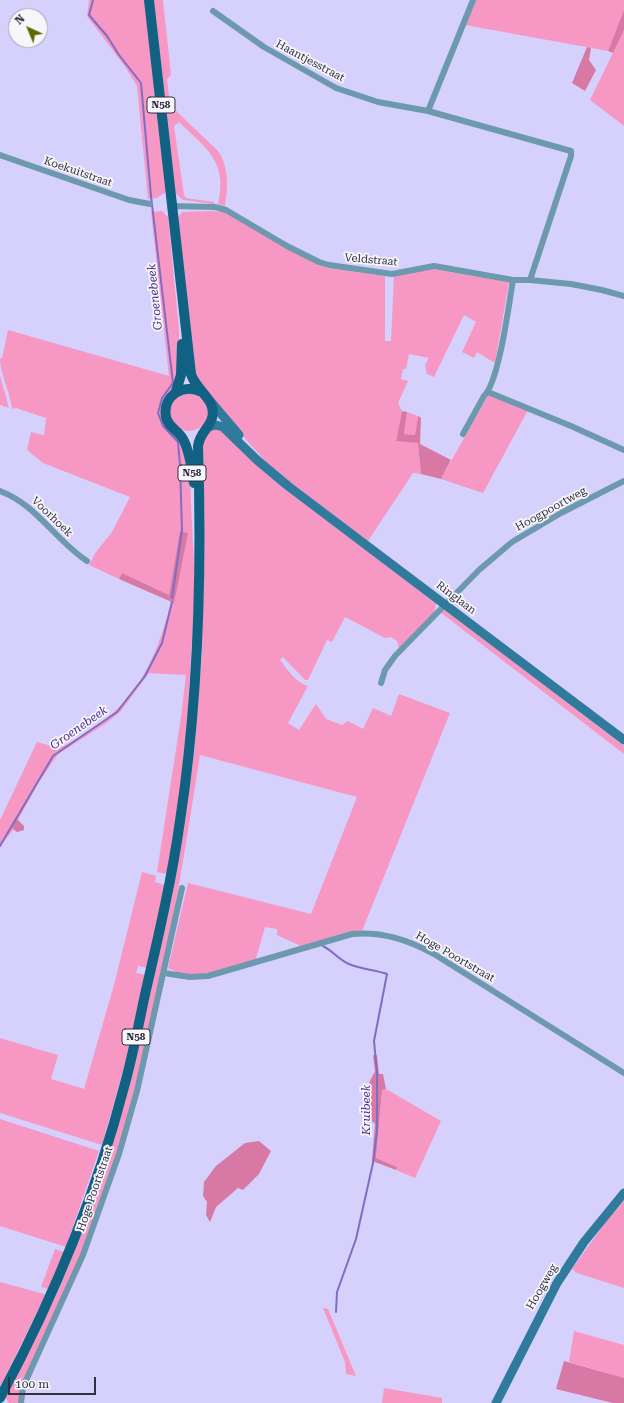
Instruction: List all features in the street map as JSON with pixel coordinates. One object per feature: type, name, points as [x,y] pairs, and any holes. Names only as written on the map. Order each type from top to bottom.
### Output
[{"type":"main road","name":"N58","points":[[149,0],[191,374],[194,383],[207,396]]},
{"type":"main road","name":"N58","points":[[176,391],[181,375],[182,302]]},
{"type":"main road","points":[[187,388],[196,389],[207,396],[213,409],[212,419],[205,429],[189,435],[175,431],[166,417],[165,409],[168,401],[176,391],[187,388]]},
{"type":"main road","name":"Ringlaan","points":[[207,396],[216,410],[275,475]]},
{"type":"main road","name":"Ringlaan","points":[[205,429],[216,425],[223,427],[275,475],[624,740]]},
{"type":"main road","name":"N58","points":[[0,1398],[52,1293],[84,1212],[124,1087],[171,879],[190,748],[199,610],[198,446],[199,437],[205,429]]},
{"type":"main road","name":"N58","points":[[175,431],[183,440],[188,454],[199,519]]},
{"type":"main road","name":"Hoogweg","points":[[496,1403],[557,1283],[584,1242],[624,1193]]},
{"type":"street","points":[[473,0],[439,79],[428,111],[571,151],[572,156],[530,280]]},
{"type":"street","name":"Haantjesstraat","points":[[213,11],[264,47],[336,88],[378,102],[428,111]]},
{"type":"street","name":"Koekuitstraat","points":[[0,155],[129,200],[150,204]]},
{"type":"street","name":"Veldstraat","points":[[171,206],[222,208],[293,249],[319,262],[329,265],[392,274],[434,266],[513,280],[530,280],[602,290],[624,296]]},
{"type":"street","points":[[463,434],[484,396],[488,392],[496,368],[513,280]]},
{"type":"street","points":[[488,392],[571,426],[624,450]]},
{"type":"street","name":"Hoogpoortweg","points":[[380,684],[385,670],[395,656],[479,570],[512,542],[540,524],[624,481]]},
{"type":"street","name":"Voorhoek","points":[[0,491],[17,498],[76,554],[87,561]]},
{"type":"street","name":"Hoge Poortstraat","points":[[21,1403],[23,1386],[83,1255],[119,1154],[137,1091],[182,888]]},
{"type":"street","name":"Hoge Poortstraat","points":[[164,973],[190,977],[208,976],[352,934],[376,933],[391,936],[416,944],[434,954],[624,1073]]},
{"type":"street","points":[[0,1398],[6,1403]]},
{"type":"shaded area","points":[[89,0],[145,0],[165,188],[165,193],[156,198],[148,199],[137,86],[126,68],[87,16]]},
{"type":"shaded area","points":[[154,0],[163,0],[171,75],[167,79],[170,105],[218,151],[222,157],[227,177],[225,206],[218,204],[220,177],[213,157],[179,122],[174,126],[184,195],[186,198],[214,202],[214,204],[183,200],[174,192]]},
{"type":"shaded area","points":[[476,0],[624,0],[624,10],[608,51],[465,25]]},
{"type":"shaded area","points":[[624,10],[624,30],[613,53],[608,51]]},
{"type":"shaded area","points":[[624,30],[624,126],[590,100]]},
{"type":"shaded area","points":[[587,47],[591,48],[589,60],[596,70],[585,91],[572,83]]},
{"type":"shaded area","points":[[162,211],[168,217],[179,330],[179,377],[170,392],[171,432],[182,444],[190,481],[195,587],[186,741],[180,793],[167,874],[157,872],[186,675],[149,673],[121,711],[105,724],[58,754],[39,782],[18,820],[17,819],[12,828],[14,829],[0,846],[0,820],[37,742],[59,748],[86,733],[104,721],[119,708],[132,693],[142,677],[159,641],[171,602],[174,603],[180,532],[169,595],[122,573],[119,579],[89,565],[96,552],[112,532],[130,497],[43,463],[27,450],[31,432],[44,435],[46,418],[16,408],[12,409],[0,364],[0,358],[2,358],[8,330],[169,376],[151,212]]},
{"type":"shaded area","points":[[182,212],[226,212],[328,268],[385,276],[385,341],[391,341],[394,276],[432,269],[509,282],[495,363],[477,352],[474,358],[462,352],[476,322],[464,315],[434,377],[427,374],[425,365],[429,358],[409,354],[406,369],[403,369],[401,379],[408,381],[398,403],[402,411],[396,440],[418,443],[421,474],[413,473],[368,541],[287,480],[265,461],[217,407],[194,376],[178,218]]},
{"type":"shaded area","points":[[0,375],[9,408],[0,405]]},
{"type":"shaded area","points":[[185,393],[193,393],[203,398],[207,405],[207,419],[203,426],[193,431],[185,431],[175,426],[173,423],[170,416],[170,408],[175,398],[178,396]]},
{"type":"shaded area","points":[[489,394],[528,410],[483,493],[441,479]]},
{"type":"shaded area","points":[[402,411],[407,412],[404,434],[415,435],[418,416],[421,418],[420,444],[451,460],[441,479],[421,474],[418,443],[396,441]]},
{"type":"shaded area","points":[[407,412],[418,416],[415,435],[404,434]]},
{"type":"shaded area","points":[[218,428],[282,487],[436,603],[435,612],[399,649],[397,641],[391,637],[385,638],[345,617],[332,642],[327,640],[308,680],[305,680],[283,657],[280,660],[289,672],[299,682],[308,686],[288,723],[299,730],[316,704],[326,719],[342,725],[348,721],[363,729],[373,708],[391,716],[399,694],[450,713],[362,931],[342,934],[301,946],[277,935],[277,929],[265,927],[255,962],[201,975],[184,975],[168,968],[188,883],[311,914],[357,797],[200,755],[184,856],[156,1006],[117,1153],[59,1310],[20,1403],[9,1403],[5,1397],[59,1289],[81,1234],[139,1042],[170,907],[185,821],[194,753],[202,655],[203,516],[201,439],[211,429]]},
{"type":"shaded area","points":[[180,531],[188,533],[174,603],[119,579],[122,573],[169,595]]},
{"type":"shaded area","points":[[445,610],[624,746],[624,754],[440,612]]},
{"type":"shaded area","points":[[16,818],[24,826],[24,830],[17,832],[12,828]]},
{"type":"shaded area","points":[[142,872],[156,876],[155,882],[165,885],[147,968],[138,966],[136,973],[146,975],[125,1064],[102,1145],[0,1113],[0,1038],[58,1055],[51,1079],[84,1089],[114,985]]},
{"type":"shaded area","points":[[373,1055],[377,1055],[379,1074],[383,1074],[386,1089],[382,1090],[376,1158],[397,1167],[396,1170],[372,1161],[375,1124],[368,1117],[365,1099],[368,1085],[375,1071]]},
{"type":"shaded area","points":[[386,1089],[441,1121],[415,1178],[396,1170],[397,1167],[376,1158],[382,1090]]},
{"type":"shaded area","points":[[0,1119],[99,1151],[66,1247],[0,1226]]},
{"type":"shaded area","points":[[259,1141],[271,1151],[259,1174],[243,1190],[238,1188],[216,1207],[210,1222],[206,1215],[207,1202],[203,1196],[204,1182],[216,1166],[245,1143]]},
{"type":"shaded area","points":[[624,1201],[624,1288],[577,1273],[572,1269],[605,1223]]},
{"type":"shaded area","points":[[55,1249],[64,1252],[49,1289],[41,1287]]},
{"type":"shaded area","points":[[0,1282],[44,1294],[45,1296],[0,1387]]},
{"type":"shaded area","points":[[323,1308],[328,1309],[356,1376],[346,1374],[345,1362]]},
{"type":"shaded area","points":[[574,1331],[624,1345],[624,1378],[569,1362]]},
{"type":"shaded area","points":[[564,1361],[624,1378],[624,1403],[613,1403],[556,1389]]},
{"type":"shaded area","points":[[384,1388],[442,1398],[442,1403],[382,1403]]},
{"type":"waterway","name":"Groenebeek","points":[[93,0],[89,15],[107,36],[119,55],[141,83],[151,196],[173,383],[162,398],[158,413],[163,426],[178,442],[180,465],[182,530],[172,598]]},
{"type":"waterway","name":"Groenebeek","points":[[0,846],[53,756],[117,712],[145,676],[162,643],[172,602]]},
{"type":"waterway","name":"Kruibeek","points":[[323,946],[349,964],[387,974],[374,1041],[377,1073],[377,1131],[373,1163],[356,1239],[337,1292],[336,1312]]}]
